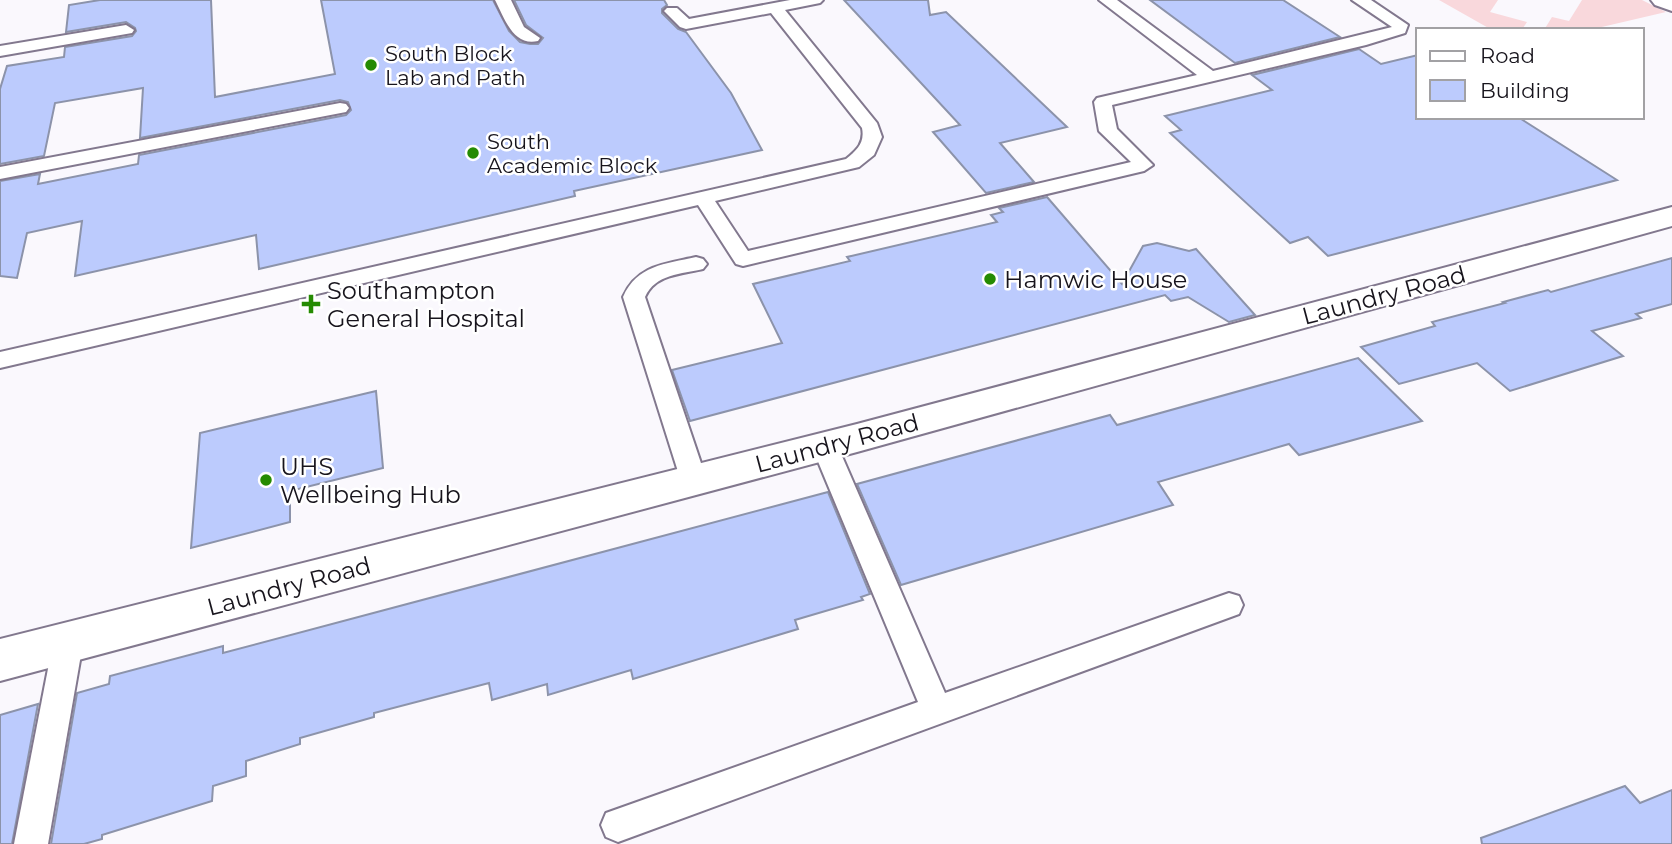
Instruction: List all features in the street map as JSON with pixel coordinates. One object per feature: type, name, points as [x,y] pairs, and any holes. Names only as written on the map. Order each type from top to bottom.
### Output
[{"type":"street","points":[[1663,0],[1672,4]]},
{"type":"street","name":"Laundry Road","points":[[0,660],[825,447],[1672,216]]},
{"type":"lane","points":[[503,0],[518,30],[532,37]]},
{"type":"lane","points":[[672,11],[686,24],[815,0]]},
{"type":"lane","points":[[1107,0],[1210,77]]},
{"type":"lane","points":[[703,197],[743,259],[1144,164],[1108,131],[1103,102],[1360,42],[1399,30],[1400,25],[1394,20],[1360,0]]},
{"type":"lane","points":[[0,360],[852,163],[867,151],[873,137],[871,127],[775,8]]},
{"type":"lane","points":[[0,51],[126,30]]},
{"type":"lane","points":[[0,173],[340,108]]},
{"type":"lane","points":[[694,481],[634,297],[637,286],[646,276],[696,264]]},
{"type":"lane","points":[[825,447],[937,710]]},
{"type":"lane","points":[[618,825],[1228,605]]},
{"type":"lane","points":[[31,844],[68,643]]},
{"type":"shaded area","points":[[1439,0],[1498,0],[1490,12],[1527,22],[1523,28],[1488,28]]},
{"type":"shaded area","points":[[1582,0],[1642,0],[1666,12],[1598,28],[1545,28],[1552,17],[1569,21]]},
{"type":"building","points":[[100,0],[211,0],[215,97],[335,74],[321,0],[493,0],[509,31],[520,42],[538,44],[543,38],[526,25],[514,0],[664,0],[667,5],[662,9],[662,13],[678,29],[686,32],[731,93],[762,150],[574,191],[575,196],[259,269],[256,235],[75,276],[82,221],[27,233],[17,278],[0,276],[0,181],[40,174],[38,184],[138,164],[139,155],[346,115],[351,110],[348,102],[340,100],[140,138],[143,88],[55,103],[44,156],[0,164],[0,89],[7,66],[64,57],[65,47],[132,36],[136,31],[126,22],[66,32],[69,5]]},
{"type":"building","points":[[844,0],[928,0],[930,15],[946,12],[1067,127],[1000,143],[1034,182],[986,193],[933,132],[960,125]]},
{"type":"building","points":[[1150,0],[1283,0],[1340,37],[1235,63]]},
{"type":"building","points":[[1359,49],[1381,64],[1416,55],[1416,119],[1521,119],[1617,180],[1328,256],[1308,237],[1290,243],[1170,133],[1181,130],[1165,116],[1272,90],[1252,75]]},
{"type":"building","points":[[1047,197],[1122,284],[1143,246],[1157,243],[1189,251],[1196,249],[1255,315],[1229,322],[1188,297],[1171,301],[1165,295],[690,421],[672,370],[782,343],[753,284],[850,261],[847,257],[997,222],[991,215],[1003,212],[999,208]]},
{"type":"building","points":[[1672,258],[1672,304],[1636,314],[1641,318],[1592,331],[1623,356],[1510,391],[1477,363],[1399,384],[1361,347],[1435,326],[1432,322]]},
{"type":"building","points":[[1358,358],[1422,421],[1299,455],[1289,444],[1158,482],[1173,505],[901,585],[857,484],[1110,415],[1117,425]]},
{"type":"building","name":"UHS Wellbeing Hub","points":[[376,391],[383,468],[290,491],[290,522],[191,548],[200,433]]},
{"type":"building","points":[[828,492],[870,594],[861,597],[863,600],[795,620],[798,629],[633,679],[631,670],[548,695],[547,684],[492,700],[489,683],[374,713],[374,717],[300,738],[300,744],[246,761],[246,776],[213,786],[212,801],[102,835],[102,839],[84,844],[51,844],[77,693],[109,684],[110,676],[223,646],[223,653]]},
{"type":"building","points":[[38,704],[12,844],[0,844],[0,715]]},
{"type":"building","points":[[1625,786],[1640,803],[1672,790],[1672,844],[1482,844],[1481,838]]},
{"type":"place","name":"South Block Lab and Path","points":[[371,65]]},
{"type":"place","name":"South Academic Block","points":[[473,153]]},
{"type":"place","name":"Hamwic House","points":[[990,279]]},
{"type":"place","name":"Southampton General Hospital","points":[[311,304]]},
{"type":"place","name":"UHS Wellbeing Hub","points":[[266,480]]}]
